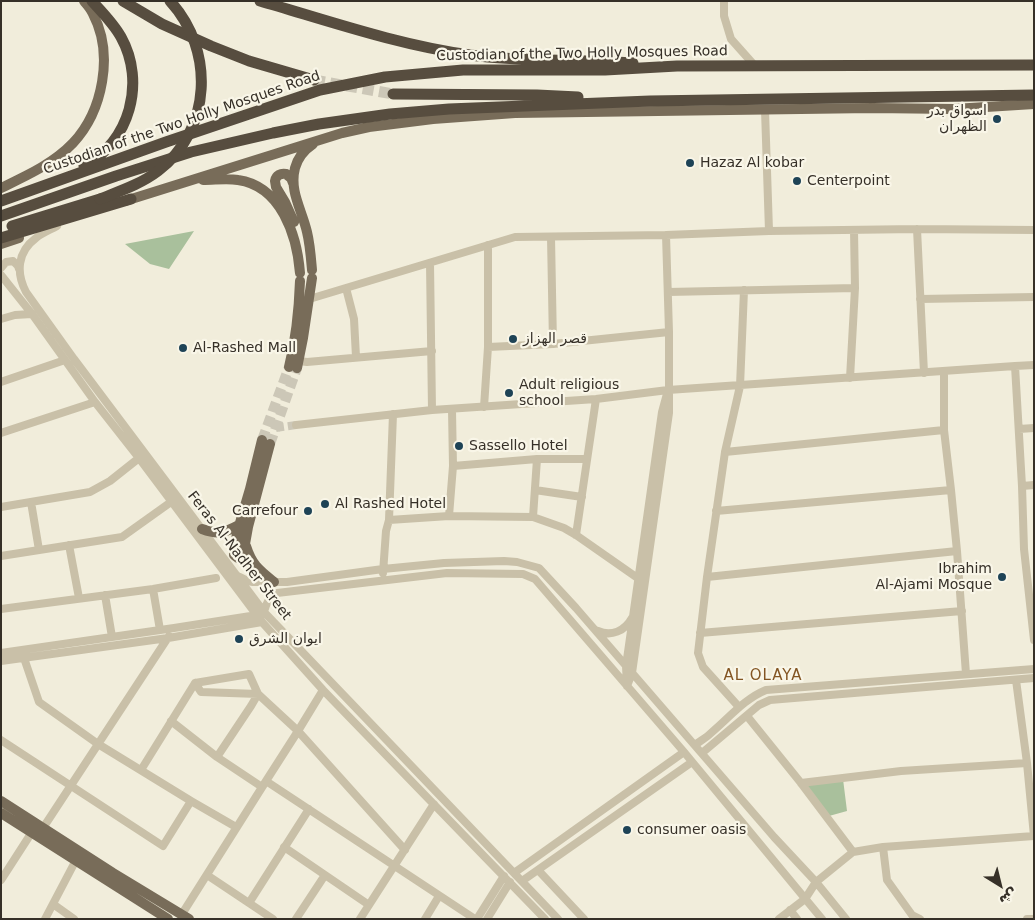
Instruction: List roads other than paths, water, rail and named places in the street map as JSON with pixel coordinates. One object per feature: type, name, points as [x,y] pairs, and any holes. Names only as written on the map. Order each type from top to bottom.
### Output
[{"type":"highway","points":[[31,191],[95,160],[117,138],[125,124],[130,109],[133,96],[133,78],[127,49],[121,36],[92,1]]},
{"type":"highway","points":[[123,1],[162,24],[211,46],[249,61],[314,80]]},
{"type":"highway","points":[[1,230],[100,199],[134,186],[169,162],[182,146],[194,122],[200,97],[201,76],[196,45],[185,20],[170,1]]},
{"type":"highway","points":[[260,1],[404,43],[470,55],[677,66]]},
{"type":"highway","name":"Custodian of the Two Holly Mosques Road","points":[[1,201],[320,90],[385,77],[463,70],[605,70],[677,66],[1034,65]]},
{"type":"highway","points":[[393,94],[536,95],[650,101]]},
{"type":"highway","name":"Custodian of the Two Holly Mosques Road","points":[[1,216],[191,152],[319,124],[390,114],[449,109],[650,101],[1034,95]]},
{"type":"highway","points":[[1,238],[131,199]]},
{"type":"main road","points":[[1,188],[30,174],[64,151],[74,142],[88,122],[97,103],[102,88],[104,58],[102,43],[93,14],[84,1]]},
{"type":"main road","points":[[1,244],[131,199],[318,140],[378,126],[433,119],[514,113],[872,108],[954,109],[1034,104]]},
{"type":"main road","points":[[295,366],[304,300],[312,274],[308,234],[294,193],[293,183],[296,164],[301,154],[318,140]]},
{"type":"main road","points":[[293,183],[286,174],[281,174],[275,181],[276,187],[294,221],[304,300]]},
{"type":"main road","points":[[190,181],[231,179],[245,181],[267,192],[278,204],[288,222],[296,246]]},
{"type":"main road","points":[[266,442],[244,555],[236,558],[234,555],[239,525],[250,490],[266,442]]},
{"type":"main road","points":[[202,529],[211,532],[224,532],[239,525]]},
{"type":"main road","points":[[246,546],[249,556],[259,571],[274,582]]},
{"type":"main road","points":[[1,802],[113,873],[186,916]]},
{"type":"main road","points":[[1,812],[168,919]]},
{"type":"street","points":[[724,1],[724,16],[731,39],[755,66]]},
{"type":"street","points":[[765,110],[768,231]]},
{"type":"street","points":[[19,269],[26,248],[36,238],[57,226]]},
{"type":"street","points":[[916,229],[924,372]]},
{"type":"street","points":[[304,300],[515,237],[916,229],[1034,230]]},
{"type":"street","points":[[850,378],[855,288],[854,230]]},
{"type":"street","points":[[627,686],[632,673],[669,413],[666,235]]},
{"type":"street","points":[[551,237],[553,344]]},
{"type":"street","points":[[484,407],[488,347],[488,246]]},
{"type":"street","points":[[1,268],[6,262],[13,261],[19,269]]},
{"type":"street","points":[[430,263],[432,410]]},
{"type":"street","name":"Feras Al-Nadher Street","points":[[19,269],[20,280],[26,292],[74,359],[237,575],[260,613],[262,622],[323,690],[545,919]]},
{"type":"street","name":"Feras Al-Nadher Street","points":[[2,274],[95,402],[171,502],[260,613],[558,919]]},
{"type":"street","points":[[346,288],[354,319],[356,357]]},
{"type":"street","points":[[668,292],[855,288]]},
{"type":"street","points":[[739,707],[703,667],[698,652],[725,452],[740,386],[744,290]]},
{"type":"street","points":[[920,299],[1034,297]]},
{"type":"street","points":[[1,319],[15,314],[32,314]]},
{"type":"street","points":[[488,347],[553,344],[669,332]]},
{"type":"street","points":[[295,366],[307,362],[432,352]]},
{"type":"street","points":[[1,382],[64,360]]},
{"type":"street","points":[[296,426],[432,410],[596,399],[668,390],[1034,365]]},
{"type":"street","points":[[1015,366],[1024,549],[1032,607],[1034,640]]},
{"type":"street","points":[[944,371],[944,430],[957,551],[966,674]]},
{"type":"street","points":[[627,686],[626,666],[633,614],[662,412],[668,390]]},
{"type":"street","points":[[576,535],[596,399]]},
{"type":"street","points":[[1,433],[95,402]]},
{"type":"street","points":[[449,516],[453,466],[452,410]]},
{"type":"street","points":[[383,580],[386,532],[389,520],[393,414]]},
{"type":"street","points":[[1019,429],[1034,428]]},
{"type":"street","points":[[725,452],[944,430]]},
{"type":"street","points":[[1,506],[90,492],[110,481],[139,458]]},
{"type":"street","points":[[453,466],[537,459],[587,459]]},
{"type":"street","points":[[533,517],[537,459]]},
{"type":"street","points":[[1022,486],[1034,485]]},
{"type":"street","points":[[535,490],[582,497]]},
{"type":"street","points":[[716,511],[951,490]]},
{"type":"street","points":[[31,502],[39,550]]},
{"type":"street","points":[[1,556],[122,537],[171,502]]},
{"type":"street","points":[[389,520],[449,516],[533,517],[564,528],[576,535],[638,579]]},
{"type":"street","points":[[69,545],[79,598]]},
{"type":"street","points":[[1024,549],[1034,548]]},
{"type":"street","points":[[707,576],[957,551]]},
{"type":"street","points":[[237,575],[248,581],[287,582],[383,568],[444,563],[504,561],[528,564],[539,568],[774,837],[816,882],[846,919]]},
{"type":"street","points":[[1,653],[174,628],[260,613],[267,601],[277,593],[447,573],[523,574],[535,579],[684,752],[822,919]]},
{"type":"street","points":[[1,608],[153,589],[216,578]]},
{"type":"street","points":[[153,589],[160,630]]},
{"type":"street","points":[[105,595],[112,637]]},
{"type":"street","points":[[700,633],[962,611]]},
{"type":"street","points":[[593,628],[608,634],[621,630],[629,624],[633,614]]},
{"type":"street","points":[[1,662],[168,638],[262,622]]},
{"type":"street","points":[[43,828],[174,628]]},
{"type":"street","points":[[24,658],[39,702],[98,744],[236,828]]},
{"type":"street","points":[[695,745],[739,707],[756,694],[766,690],[1034,669]]},
{"type":"street","points":[[141,770],[195,683],[250,674],[258,694],[298,731],[404,850]]},
{"type":"street","points":[[702,753],[759,705],[770,700],[1034,678]]},
{"type":"street","points":[[779,919],[804,899],[816,882],[853,852],[883,847],[1034,836],[1016,680]]},
{"type":"street","points":[[195,683],[202,692],[258,694]]},
{"type":"street","points":[[186,916],[207,875],[323,690]]},
{"type":"street","points":[[217,757],[258,694]]},
{"type":"street","points":[[747,716],[853,852]]},
{"type":"street","points":[[171,722],[173,732]]},
{"type":"street","points":[[171,722],[217,757],[309,809],[476,919],[504,876]]},
{"type":"street","points":[[1,740],[163,846],[191,801]]},
{"type":"street","points":[[514,873],[684,752]]},
{"type":"street","points":[[522,881],[692,762]]},
{"type":"street","points":[[801,783],[901,771],[1027,763]]},
{"type":"street","points":[[360,919],[434,804]]},
{"type":"street","points":[[249,903],[309,809]]},
{"type":"street","points":[[1,880],[32,832]]},
{"type":"street","points":[[284,847],[369,905]]},
{"type":"street","points":[[883,847],[887,880],[912,915],[920,919]]},
{"type":"street","points":[[45,919],[76,860]]},
{"type":"street","points":[[538,870],[584,919]]},
{"type":"street","points":[[207,875],[273,919]]},
{"type":"street","points":[[296,919],[325,875]]},
{"type":"street","points":[[486,919],[510,882]]},
{"type":"street","points":[[425,919],[439,896]]},
{"type":"street","points":[[53,904],[74,919]]},
{"type":"street","points":[[790,910],[797,919]]},
{"type":"street","points":[[1028,919],[1034,918]]},
{"type":"tunnel","points":[[314,80],[393,94]]},
{"type":"tunnel","points":[[262,440],[289,367]]},
{"type":"tunnel","points":[[270,444],[297,368]]},
{"type":"tunnel","points":[[276,428],[296,425]]},
{"type":"place","name":"اسواق بدر الظهران","points":[[997,119]]},
{"type":"place","name":"Hazaz Al kobar","points":[[690,163]]},
{"type":"place","name":"Centerpoint","points":[[797,181]]},
{"type":"place","name":"قصر الهزاز","points":[[513,339]]},
{"type":"place","name":"Al-Rashed Mall","points":[[183,348]]},
{"type":"place","name":"Adult religious school","points":[[509,393]]},
{"type":"place","name":"Sassello Hotel","points":[[459,446]]},
{"type":"place","name":"Al Rashed Hotel","points":[[325,504]]},
{"type":"place","name":"Carrefour","points":[[308,511]]},
{"type":"place","name":"Ibrahim Al-Ajami Mosque","points":[[1002,577]]},
{"type":"place","name":"ايوان الشرق","points":[[239,639]]},
{"type":"place","name":"consumer oasis","points":[[627,830]]},
{"type":"district","name":"AL OLAYA","points":[[763,676]]}]
